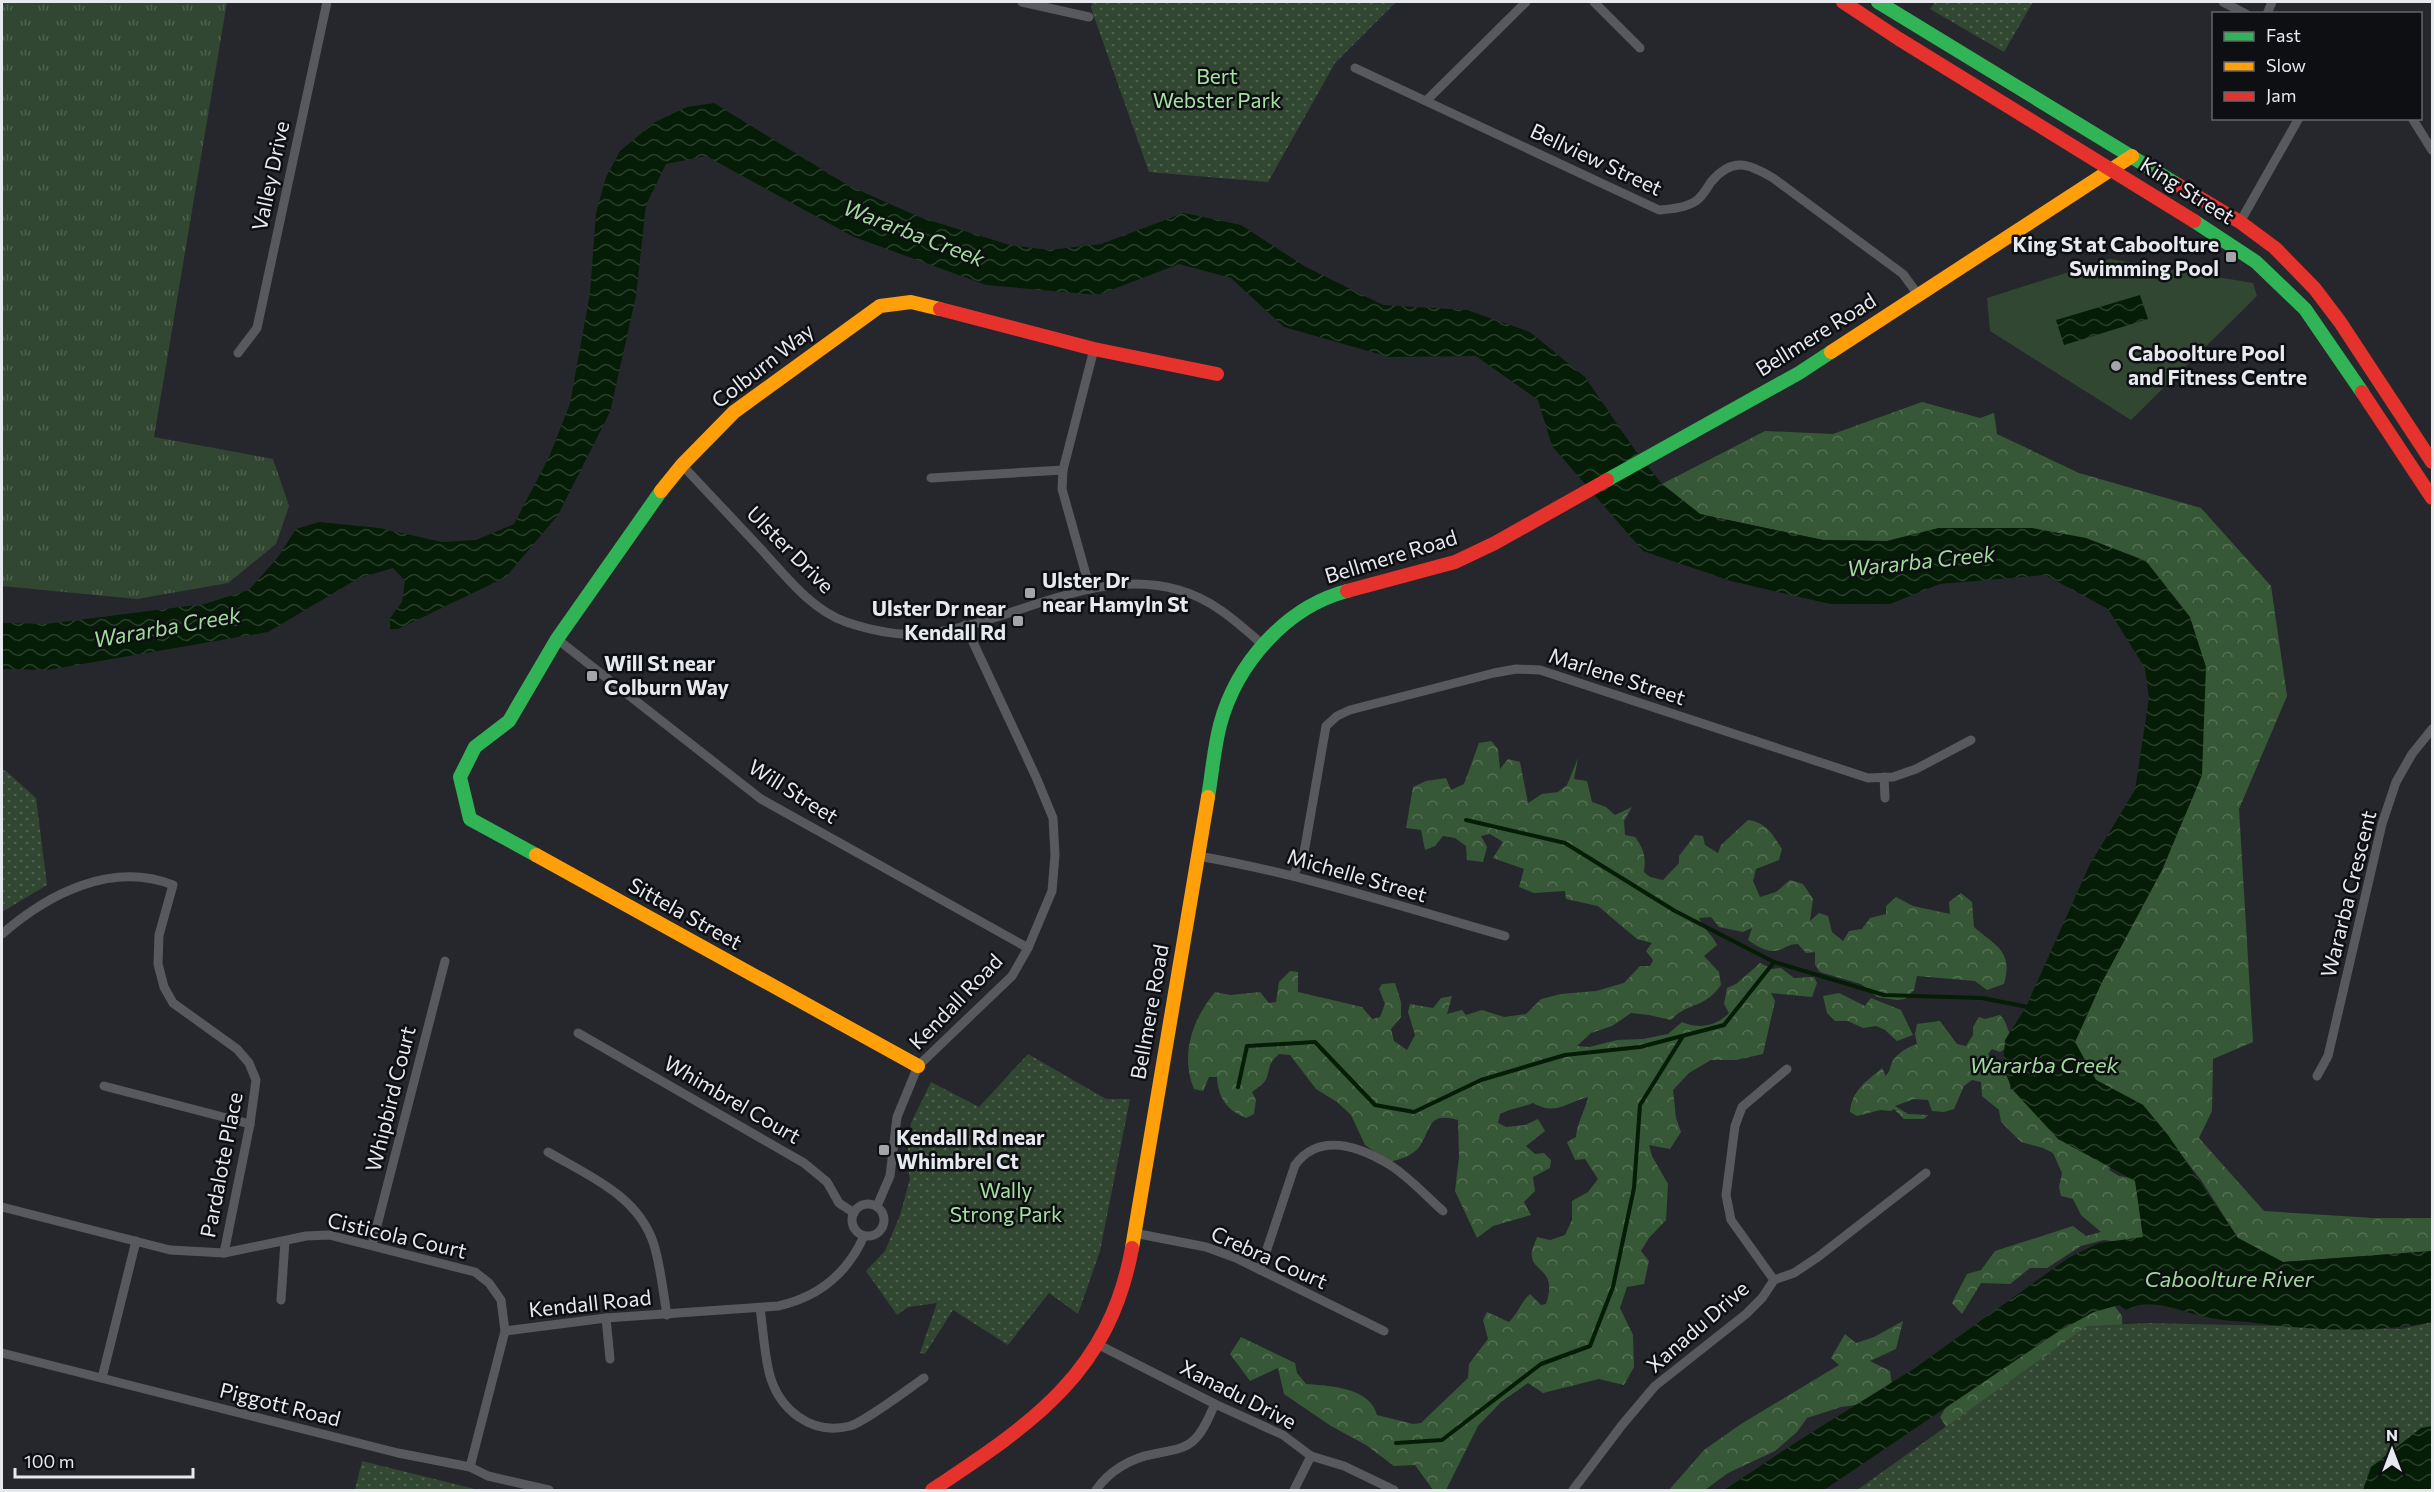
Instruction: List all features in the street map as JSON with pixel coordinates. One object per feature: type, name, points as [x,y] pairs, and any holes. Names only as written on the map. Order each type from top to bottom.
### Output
[{"type":"main road","name":"King Street","points":[[1843,2],[1899,39],[2211,231],[2268,272],[2305,309],[2319,327],[2433,498]]},
{"type":"main road","name":"King Street","points":[[1878,2],[2240,222],[2275,248],[2315,289],[2340,322],[2433,462]]},
{"type":"main road","name":"Bellmere Road","points":[[932,1491],[1036,1419],[1070,1383],[1099,1345],[1124,1283],[1220,726],[1227,704],[1240,678],[1262,644],[1310,606],[1338,592],[1455,562],[1560,507],[1799,372],[2132,156]]},
{"type":"main road","name":"Colburn Way","points":[[460,777],[475,747],[509,721],[556,639],[652,503],[682,465],[734,412],[880,306],[910,302],[1094,349],[1217,374]]},
{"type":"main road","points":[[2377,414],[2393,403]]},
{"type":"main road","name":"Sittela Street","points":[[460,777],[470,819],[918,1066]]},
{"type":"street","name":"Valley Drive","points":[[238,353],[257,328],[327,2]]},
{"type":"street","points":[[1022,2],[1089,17]]},
{"type":"street","points":[[1427,100],[1526,2]]},
{"type":"street","points":[[1594,2],[1640,48]]},
{"type":"street","points":[[2223,2],[2242,12]]},
{"type":"street","name":"Bellview Street","points":[[1354,68],[1427,100],[1659,210],[1678,208],[1696,201],[1720,172],[1734,165],[1756,168],[1773,178],[1903,274],[1919,296]]},
{"type":"street","points":[[2240,222],[2299,120]]},
{"type":"street","points":[[2413,120],[2433,150]]},
{"type":"street","points":[[1090,589],[1062,489],[1063,470],[1094,349]]},
{"type":"street","name":"Ulster Drive","points":[[682,465],[810,600],[844,621],[890,633],[922,634],[965,625],[1090,589],[1122,584],[1153,584],[1181,590],[1213,604],[1262,644]]},
{"type":"street","points":[[931,478],[1063,470]]},
{"type":"street","name":"Kendall Road","points":[[877,1206],[890,1176],[897,1117],[918,1066],[1012,976],[1028,948],[1052,891],[1055,855],[1053,818],[965,625]]},
{"type":"street","name":"Will Street","points":[[556,639],[761,799],[1028,948]]},
{"type":"street","name":"Marlene Street","points":[[1293,876],[1304,853],[1326,726],[1337,716],[1350,710],[1516,669],[1540,670],[1868,778],[1893,777],[1916,769],[1971,740]]},
{"type":"street","name":"Wararba Crescent","points":[[2317,1076],[2328,1056],[2382,824],[2396,782],[2412,754],[2433,729]]},
{"type":"street","points":[[1884,777],[1885,798]]},
{"type":"street","name":"Michelle Street","points":[[1198,856],[1293,876],[1505,936]]},
{"type":"street","name":"Pardalote Place","points":[[2,934],[24,914],[48,899],[76,886],[139,876],[155,878],[173,885],[159,935],[158,964],[164,987],[172,1003],[237,1049],[249,1063],[256,1080],[250,1124],[224,1253]]},
{"type":"street","name":"Whipbird Court","points":[[372,1245],[445,961]]},
{"type":"street","name":"Whimbrel Court","points":[[578,1033],[804,1163],[827,1182],[838,1203],[854,1213]]},
{"type":"street","points":[[1774,1280],[1731,1220],[1726,1195],[1735,1126],[1742,1107],[1787,1070]]},
{"type":"street","points":[[104,1086],[250,1124]]},
{"type":"street","points":[[1260,1270],[1294,1165],[1304,1152],[1318,1146],[1350,1148],[1391,1166],[1443,1211]]},
{"type":"street","points":[[548,1152],[613,1189],[638,1214],[654,1244],[667,1314]]},
{"type":"street","name":"Xanadu Drive","points":[[1574,1491],[1622,1425],[1655,1386],[1746,1314],[1762,1298],[1774,1280],[1794,1273],[1818,1257],[1926,1173]]},
{"type":"street","points":[[864,1205],[877,1206],[883,1213],[884,1227],[878,1234],[864,1236],[857,1232],[853,1225],[854,1213],[864,1205]]},
{"type":"street","name":"Cisticola Court","points":[[2,1207],[170,1250],[224,1253],[306,1236],[329,1235],[475,1272],[489,1283],[501,1300],[505,1331],[470,1467]]},
{"type":"street","name":"Crebra Court","points":[[1134,1233],[1206,1247],[1260,1270],[1384,1331]]},
{"type":"street","name":"Kendall Road","points":[[505,1331],[606,1318],[760,1308],[796,1302],[824,1288],[848,1265],[864,1236]]},
{"type":"street","points":[[102,1378],[136,1241]]},
{"type":"street","points":[[281,1300],[285,1241]]},
{"type":"street","points":[[760,1308],[769,1373],[782,1403],[803,1422],[829,1429],[852,1425],[924,1378]]},
{"type":"street","points":[[606,1318],[610,1359]]},
{"type":"street","name":"Xanadu Drive","points":[[1099,1345],[1215,1404],[1283,1435],[1311,1456],[1344,1466],[1394,1491]]},
{"type":"street","name":"Piggott Road","points":[[2,1353],[398,1453],[470,1467],[488,1476],[549,1491]]},
{"type":"street","points":[[1096,1491],[1110,1475],[1134,1460],[1182,1447],[1193,1441],[1215,1404]]},
{"type":"street","points":[[1294,1491],[1311,1456]]},
{"type":"green space","points":[[2,2],[227,2],[154,437],[273,459],[289,506],[276,544],[228,583],[137,599],[2,586]]},
{"type":"green space","name":"Bert Webster Park","points":[[1092,2],[1396,2],[1335,63],[1268,182],[1149,172],[1091,8]]},
{"type":"green space","points":[[1935,2],[2033,2],[2004,52],[1930,9]]},
{"type":"green space","name":"Caboolture Pool and Fitness Centre","points":[[2110,259],[2253,283],[2257,296],[2131,420],[1990,331],[1987,298]]},
{"type":"green space","points":[[1922,402],[1980,418],[1994,413],[1997,434],[2079,473],[2201,508],[2271,586],[2287,696],[2239,809],[2253,1042],[2213,1059],[2212,1111],[2199,1138],[2264,1211],[2373,1218],[2432,1218],[2432,1251],[2283,1262],[2238,1238],[2201,1180],[2143,1105],[2096,1080],[2075,1042],[2101,984],[2162,870],[2202,775],[2190,617],[1939,528],[1887,541],[1823,540],[1700,514],[1662,484],[1765,431],[1833,434]]},
{"type":"green space","points":[[1491,741],[1498,749],[1500,769],[1508,759],[1520,762],[1528,803],[1542,794],[1558,792],[1567,785],[1578,758],[1574,779],[1587,781],[1592,802],[1606,807],[1615,815],[1632,807],[1624,821],[1625,835],[1635,837],[1638,841],[1644,853],[1644,872],[1650,877],[1663,880],[1679,863],[1679,856],[1695,835],[1703,836],[1705,845],[1718,853],[1721,845],[1748,820],[1754,821],[1768,830],[1782,849],[1779,860],[1756,869],[1753,881],[1760,897],[1776,892],[1790,880],[1803,884],[1813,899],[1810,921],[1819,913],[1828,916],[1832,932],[1843,941],[1849,931],[1862,929],[1870,918],[1886,914],[1886,906],[1896,897],[1913,906],[1950,914],[1949,902],[1961,893],[1972,902],[1974,927],[1996,945],[2005,957],[2006,973],[2004,984],[1987,990],[1975,981],[1917,976],[1914,990],[1905,999],[1877,997],[1861,984],[1820,972],[1815,965],[1815,952],[1806,953],[1798,944],[1775,951],[1767,950],[1748,940],[1752,928],[1743,932],[1719,927],[1711,917],[1699,918],[1717,945],[1704,956],[1719,972],[1721,985],[1714,993],[1671,1020],[1631,1013],[1612,1026],[1591,1033],[1577,1046],[1589,1047],[1617,1040],[1643,1039],[1668,1034],[1682,1022],[1695,1026],[1712,1024],[1729,1013],[1724,1004],[1727,988],[1736,984],[1760,963],[1772,969],[1781,968],[1794,978],[1814,977],[1817,983],[1812,997],[1771,993],[1775,1001],[1763,1054],[1736,1060],[1711,1060],[1689,1073],[1673,1090],[1676,1118],[1681,1132],[1670,1149],[1649,1145],[1652,1156],[1668,1184],[1666,1220],[1649,1238],[1641,1251],[1649,1261],[1644,1284],[1627,1287],[1620,1308],[1633,1335],[1634,1367],[1624,1385],[1599,1379],[1543,1393],[1528,1383],[1501,1402],[1478,1426],[1446,1490],[1433,1490],[1415,1465],[1394,1466],[1366,1445],[1331,1426],[1284,1394],[1278,1368],[1250,1381],[1230,1354],[1241,1337],[1295,1363],[1297,1373],[1306,1384],[1337,1387],[1358,1393],[1373,1406],[1377,1415],[1413,1424],[1421,1423],[1468,1378],[1469,1364],[1488,1339],[1483,1320],[1487,1312],[1509,1322],[1530,1294],[1541,1305],[1546,1304],[1549,1283],[1532,1258],[1537,1237],[1550,1240],[1565,1235],[1572,1220],[1572,1201],[1588,1192],[1598,1179],[1585,1159],[1575,1160],[1567,1142],[1576,1137],[1588,1097],[1561,1107],[1541,1107],[1533,1103],[1500,1114],[1498,1123],[1506,1127],[1525,1125],[1538,1119],[1545,1131],[1526,1146],[1535,1154],[1544,1153],[1551,1160],[1550,1168],[1533,1177],[1535,1191],[1524,1202],[1531,1215],[1493,1226],[1477,1238],[1455,1191],[1459,1157],[1458,1120],[1441,1118],[1436,1120],[1429,1127],[1420,1146],[1414,1152],[1390,1162],[1365,1145],[1351,1115],[1337,1102],[1316,1089],[1290,1055],[1279,1054],[1273,1060],[1265,1082],[1252,1092],[1256,1100],[1254,1114],[1246,1118],[1225,1102],[1219,1091],[1217,1077],[1209,1077],[1203,1091],[1194,1089],[1190,1076],[1188,1051],[1200,1014],[1215,992],[1230,995],[1260,992],[1269,1003],[1276,1002],[1279,982],[1290,971],[1298,972],[1298,992],[1362,1007],[1372,1019],[1380,1017],[1385,1004],[1379,989],[1382,984],[1395,983],[1401,1002],[1401,1017],[1391,1029],[1394,1041],[1407,1050],[1415,1035],[1408,1012],[1410,1004],[1433,1008],[1441,998],[1452,996],[1447,1014],[1462,1010],[1466,1015],[1482,1010],[1504,1017],[1526,1014],[1541,999],[1561,994],[1596,991],[1624,983],[1640,966],[1650,966],[1653,960],[1646,951],[1652,943],[1637,939],[1598,906],[1566,899],[1565,891],[1534,893],[1519,887],[1524,869],[1493,858],[1503,842],[1490,834],[1481,836],[1487,847],[1483,862],[1467,860],[1466,846],[1455,838],[1443,836],[1435,846],[1425,850],[1421,830],[1406,828],[1413,787],[1426,781],[1446,778],[1451,790],[1464,784],[1479,743]]},
{"type":"green space","points":[[5,770],[36,798],[47,885],[2,912],[2,771]]},
{"type":"green space","points":[[1839,993],[1865,1006],[1871,998],[1901,1010],[1913,1035],[1897,1041],[1885,1030],[1876,1026],[1863,1028],[1848,1021],[1835,1021],[1827,1013],[1823,996]]},
{"type":"green space","points":[[2000,1015],[2012,1037],[2008,1047],[2000,1052],[1992,1049],[1988,1054],[1992,1060],[2007,1064],[2010,1089],[2024,1093],[2113,1161],[2109,1170],[2119,1176],[2141,1180],[2151,1241],[2127,1243],[2104,1240],[2081,1246],[2047,1268],[2030,1268],[2010,1284],[1981,1283],[1962,1314],[1952,1303],[1967,1274],[1981,1270],[1995,1251],[2073,1226],[2086,1236],[2101,1232],[2081,1215],[2073,1199],[2061,1196],[2059,1187],[2062,1173],[2053,1153],[2021,1142],[2001,1122],[1999,1110],[1982,1096],[1981,1082],[1972,1080],[1964,1086],[1954,1109],[1944,1112],[1932,1111],[1928,1100],[1914,1099],[1895,1106],[1908,1114],[1928,1115],[1924,1119],[1904,1119],[1894,1109],[1857,1116],[1850,1112],[1853,1098],[1866,1082],[1882,1068],[1886,1076],[1897,1056],[1917,1044],[1915,1034],[1917,1024],[1940,1021],[1957,1044],[1966,1046],[1973,1035],[1973,1027],[1979,1017],[1985,1019]]},
{"type":"green space","name":"Wally Strong Park","points":[[1028,1054],[1106,1099],[1130,1099],[1100,1251],[1078,1314],[1049,1293],[1008,1345],[953,1310],[925,1354],[920,1353],[937,1303],[908,1307],[897,1315],[866,1271],[885,1251],[900,1215],[910,1179],[909,1158],[907,1157],[911,1123],[931,1082],[979,1107]]},
{"type":"green space","points":[[2111,1301],[2122,1316],[2123,1344],[1954,1440],[1940,1417],[1949,1402],[2074,1313]]},
{"type":"green space","points":[[1903,1321],[1896,1349],[1870,1361],[1890,1371],[1892,1386],[1870,1403],[1841,1407],[1807,1418],[1797,1432],[1775,1451],[1728,1473],[1705,1490],[1669,1490],[1704,1450],[1741,1424],[1839,1365],[1831,1358],[1845,1334],[1856,1343],[1874,1337]]},
{"type":"green space","points":[[2432,1322],[2432,1490],[1857,1490],[2087,1326],[2148,1323],[2402,1329]]},
{"type":"green space","points":[[362,1461],[479,1490],[355,1490]]},
{"type":"water","name":"Wararba Creek","points":[[714,103],[849,186],[922,218],[1010,245],[1049,250],[1101,244],[1184,213],[1241,225],[1306,267],[1383,305],[1467,310],[1530,332],[1585,377],[1637,453],[1662,484],[1700,514],[1823,540],[1887,541],[1939,528],[2032,528],[2086,538],[2146,561],[2190,617],[2206,667],[2202,775],[2162,870],[2101,984],[2075,1042],[2096,1080],[2143,1105],[2168,1135],[2238,1238],[2283,1262],[2432,1251],[2432,1322],[2388,1328],[2317,1329],[2219,1319],[2154,1304],[2135,1306],[2126,1310],[2119,1305],[2094,1312],[2059,1331],[1824,1490],[1724,1490],[1915,1368],[2068,1258],[2099,1243],[2143,1237],[2135,1181],[2058,1139],[2012,1089],[2003,1067],[2005,1040],[2026,1007],[2090,864],[2135,790],[2149,698],[2145,668],[2108,609],[2045,575],[1940,584],[1890,604],[1830,604],[1731,581],[1643,551],[1552,446],[1538,400],[1476,356],[1389,357],[1284,327],[1231,278],[1179,264],[1098,295],[986,285],[854,237],[706,156],[666,164],[646,205],[636,296],[610,412],[558,515],[506,577],[398,629],[390,629],[390,618],[402,602],[405,581],[393,568],[359,578],[268,632],[48,670],[2,669],[2,623],[46,624],[204,604],[249,590],[278,557],[296,529],[319,522],[379,528],[442,542],[476,540],[514,524],[549,457],[570,404],[590,293],[596,213],[606,177],[620,151],[655,122],[687,107]]},
{"type":"water","points":[[2140,295],[2148,319],[2064,345],[2056,320]]},
{"type":"water","points":[[2432,1426],[2432,1490],[2363,1490],[2371,1467],[2421,1428]]},
{"type":"waterway","points":[[1466,820],[1565,843],[1675,911],[1774,962],[1884,995],[1982,998],[2028,1007]]},
{"type":"waterway","points":[[1238,1087],[1247,1046],[1315,1042],[1375,1105],[1414,1112],[1481,1080],[1565,1055],[1640,1047],[1724,1025],[1774,962]]},
{"type":"waterway","points":[[1396,1443],[1442,1440],[1541,1364],[1590,1346],[1613,1287],[1634,1188],[1640,1105],[1683,1036]]},
{"type":"traffic: fast","points":[[1878,2],[2178,185]]},
{"type":"traffic: fast","points":[[2194,221],[2256,262],[2305,309],[2362,392]]},
{"type":"traffic: fast","points":[[1607,480],[1799,373],[1831,352]]},
{"type":"traffic: fast","points":[[536,855],[470,819],[460,777],[475,747],[509,721],[557,639],[661,491]]},
{"type":"traffic: fast","points":[[1208,797],[1220,725],[1238,681],[1251,660],[1284,624],[1304,610],[1347,591]]},
{"type":"traffic: slow","points":[[1831,352],[2132,156]]},
{"type":"traffic: slow","points":[[661,491],[682,465],[734,412],[880,306],[911,302],[940,309]]},
{"type":"traffic: slow","points":[[1132,1248],[1208,797]]},
{"type":"traffic: slow","points":[[536,855],[918,1066]]},
{"type":"traffic: jam","points":[[1843,2],[2194,221]]},
{"type":"traffic: jam","points":[[2178,185],[2240,222],[2275,248],[2315,289],[2340,322],[2432,462]]},
{"type":"traffic: jam","points":[[940,309],[1094,349],[1217,374]]},
{"type":"traffic: jam","points":[[2362,392],[2432,498]]},
{"type":"traffic: jam","points":[[1347,591],[1455,562],[1495,543],[1607,480]]},
{"type":"traffic: jam","points":[[932,1490],[1033,1418],[1061,1392],[1085,1363],[1105,1330],[1121,1292],[1132,1248]]},
{"type":"place","name":"King St at Caboolture Swimming Pool","points":[[2231,257]]},
{"type":"place","name":"Caboolture Pool and Fitness Centre","points":[[2116,366]]},
{"type":"place","name":"Ulster Dr near Hamyln St","points":[[1030,593]]},
{"type":"place","name":"Ulster Dr near Kendall Rd","points":[[1018,621]]},
{"type":"place","name":"Will St near Colburn Way","points":[[592,676]]},
{"type":"place","name":"Kendall Rd near Whimbrel Ct","points":[[884,1150]]},
{"type":"water label","name":"Caboolture River","points":[[2229,1279]]}]
